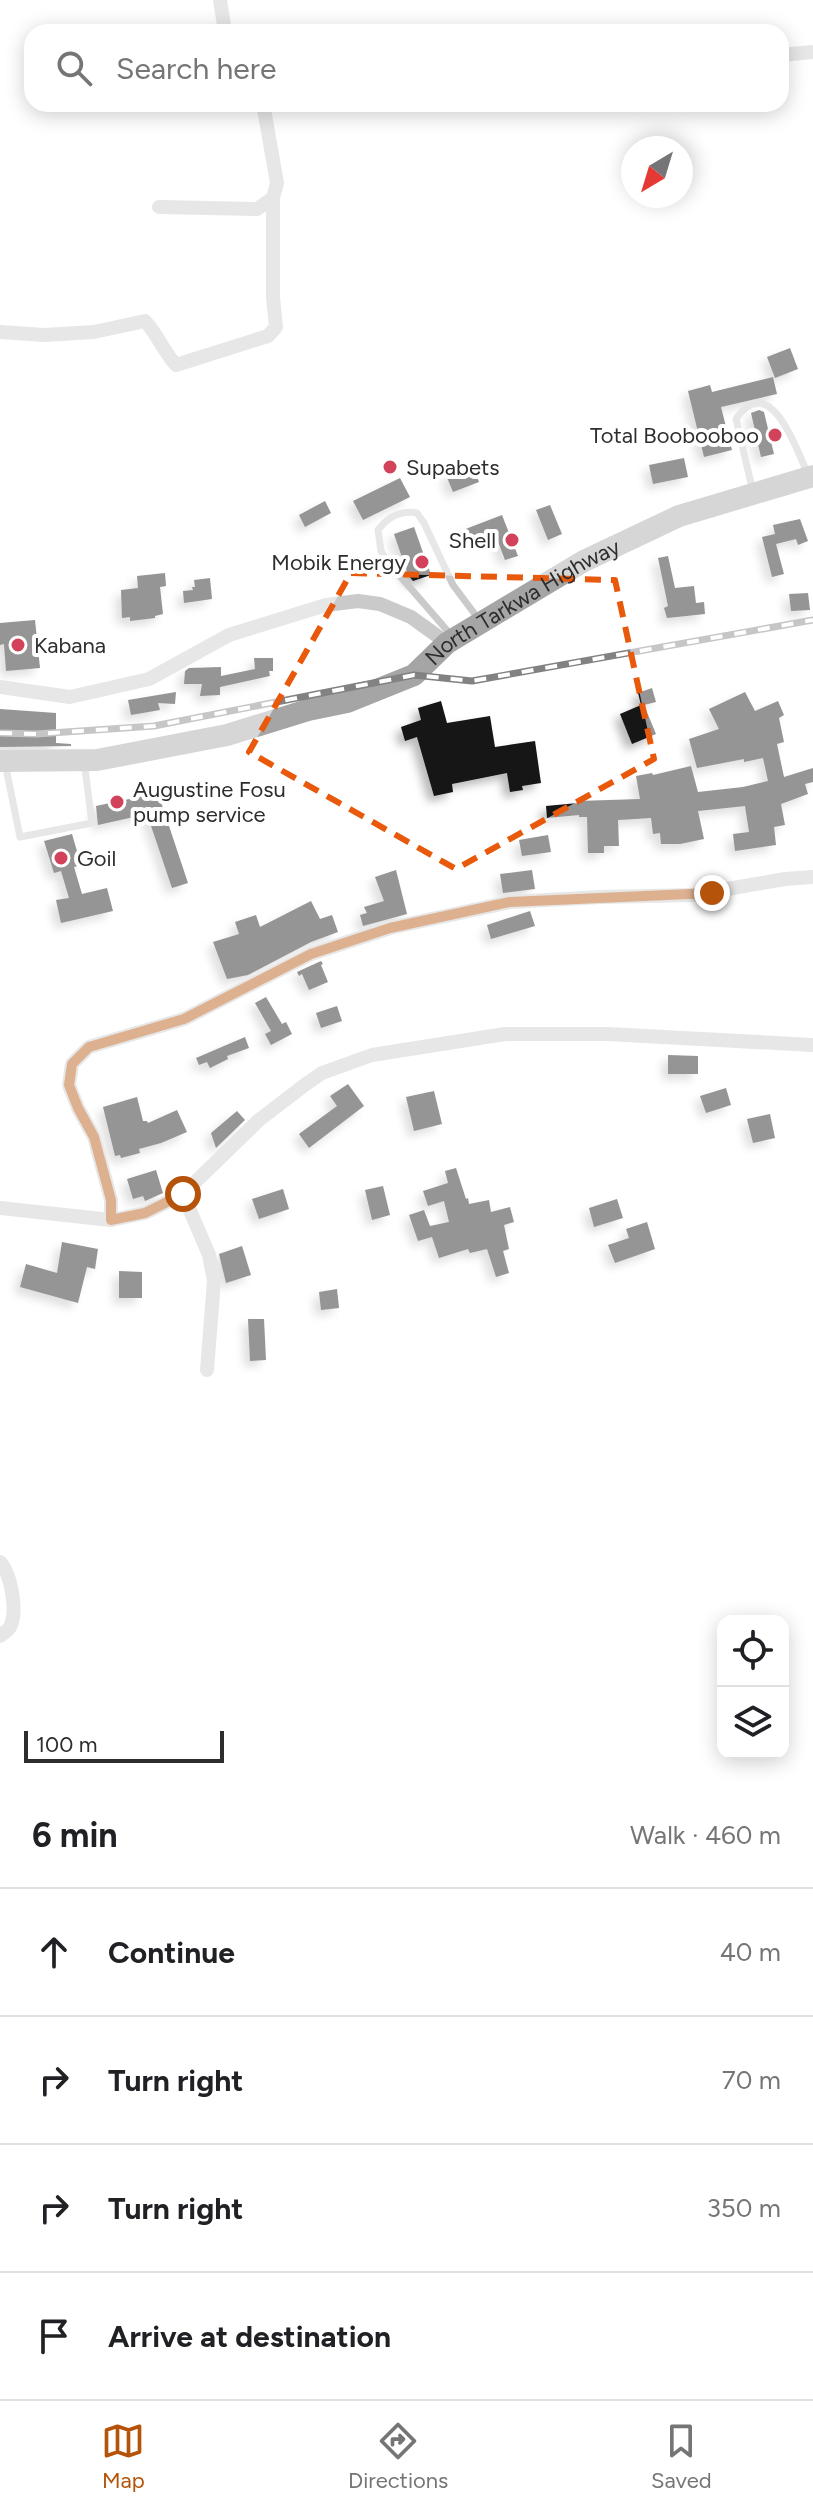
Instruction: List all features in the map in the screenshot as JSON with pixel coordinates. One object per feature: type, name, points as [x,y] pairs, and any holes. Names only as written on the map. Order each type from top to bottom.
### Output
[{"type":"main road","name":"North Tarkwa Highway","points":[[2,761],[97,760],[227,735],[308,710],[347,702],[414,675],[450,641],[584,561],[679,516],[811,476]]},
{"type":"street","points":[[220,0],[224,24]]},
{"type":"street","points":[[789,54],[813,52]]},
{"type":"street","points":[[0,332],[44,335],[94,332],[145,321],[176,365],[268,336],[276,327],[273,198],[277,183],[265,112]]},
{"type":"street","points":[[159,207],[257,209],[273,198]]},
{"type":"street","points":[[0,687],[70,697],[149,679],[229,635],[326,605],[358,601],[380,604],[411,617],[450,641]]},
{"type":"street","points":[[111,1220],[111,1200],[94,1137],[69,1085],[72,1064],[89,1047],[184,1019],[311,954],[390,928],[510,902],[693,895],[813,877]]},
{"type":"street","points":[[0,1208],[111,1220],[145,1213],[183,1194],[259,1120],[306,1084],[322,1073],[372,1055],[505,1034],[607,1034],[813,1045]]},
{"type":"street","points":[[183,1194],[209,1255],[214,1281],[207,1370]]},
{"type":"street","points":[[0,1562],[6,1569],[14,1604],[10,1627],[0,1636]]},
{"type":"lane","points":[[754,494],[736,419],[749,405],[760,403],[771,406],[781,417],[811,476]]},
{"type":"lane","points":[[450,641],[381,551],[378,530],[387,518],[417,513],[453,585],[481,622]]},
{"type":"lane","points":[[2,761],[20,837],[92,823],[84,761]]},
{"type":"highlighted area","points":[[351,573],[615,580],[654,759],[456,869],[249,752]]},
{"type":"building","points":[[790,348],[798,369],[775,378],[767,357]]},
{"type":"building","points":[[773,377],[777,394],[721,407],[732,450],[704,457],[688,391],[710,385],[712,392]]},
{"type":"building","points":[[764,412],[774,454],[761,457],[751,413]]},
{"type":"building","points":[[684,458],[688,477],[653,484],[649,465]]},
{"type":"building","points":[[472,464],[479,482],[453,492],[446,475]]},
{"type":"building","points":[[400,478],[410,497],[363,520],[353,501]]},
{"type":"building","points":[[325,501],[331,513],[305,527],[299,515]]},
{"type":"building","points":[[550,505],[562,534],[548,540],[536,510]]},
{"type":"building","points":[[502,515],[518,556],[505,560],[494,531],[468,541],[463,530]]},
{"type":"building","points":[[800,519],[808,541],[798,545],[796,539],[776,544],[784,574],[772,577],[762,537],[775,534],[773,525]]},
{"type":"building","points":[[414,527],[431,575],[413,581],[394,534]]},
{"type":"building","points":[[668,556],[675,588],[694,586],[696,603],[704,602],[705,614],[667,618],[664,608],[668,606],[658,558]]},
{"type":"building","points":[[165,573],[166,586],[160,587],[163,614],[130,621],[130,617],[122,618],[121,590],[138,588],[137,576]]},
{"type":"building","points":[[210,578],[212,599],[184,603],[183,591],[193,590],[194,580]]},
{"type":"building","points":[[808,593],[810,610],[791,611],[789,594]]},
{"type":"building","points":[[35,620],[40,668],[6,671],[4,644],[0,645],[0,623]]},
{"type":"building","points":[[254,658],[273,658],[270,676],[220,687],[220,695],[200,696],[202,684],[184,684],[185,671],[189,668],[221,667],[221,676],[255,669]]},
{"type":"building","points":[[652,688],[656,702],[644,705],[656,734],[632,744],[620,714],[641,705],[638,693]]},
{"type":"building","points":[[176,692],[175,704],[158,703],[160,710],[131,715],[128,700]]},
{"type":"building","points":[[745,692],[755,711],[778,701],[784,715],[779,718],[784,742],[777,744],[784,777],[813,768],[813,782],[805,784],[808,794],[781,804],[785,825],[774,827],[776,845],[735,851],[733,834],[749,832],[745,806],[698,811],[704,839],[680,844],[661,844],[660,833],[653,834],[651,818],[618,820],[619,846],[604,846],[604,853],[588,853],[587,817],[547,818],[546,806],[578,801],[640,799],[636,776],[691,766],[698,792],[768,781],[763,758],[697,768],[689,739],[719,729],[709,709]]},
{"type":"building","points":[[441,701],[447,723],[490,716],[495,747],[535,741],[541,783],[522,786],[523,790],[510,792],[507,773],[452,784],[453,792],[434,796],[417,737],[405,741],[401,727],[421,720],[418,708]]},
{"type":"building","points":[[0,709],[56,713],[56,743],[71,746],[0,747]]},
{"type":"building","points":[[158,793],[188,883],[172,888],[147,814],[98,825],[96,806]]},
{"type":"building","points":[[72,834],[81,865],[74,867],[82,894],[107,888],[113,911],[61,923],[56,900],[69,898],[61,871],[54,873],[44,841]]},
{"type":"building","points":[[548,835],[551,852],[522,856],[519,840]]},
{"type":"building","points":[[396,870],[407,914],[363,926],[360,915],[367,913],[364,907],[384,901],[375,877]]},
{"type":"building","points":[[532,870],[535,889],[503,893],[500,874]]},
{"type":"building","points":[[311,901],[320,919],[332,915],[338,932],[311,942],[248,975],[227,979],[213,942],[239,934],[235,922],[256,915],[260,927]]},
{"type":"building","points":[[530,911],[535,926],[491,939],[487,925]]},
{"type":"building","points":[[321,961],[328,982],[309,990],[302,974],[299,976],[297,972]]},
{"type":"building","points":[[266,997],[282,1024],[286,1022],[292,1034],[271,1045],[265,1034],[271,1031],[255,1003]]},
{"type":"building","points":[[337,1006],[342,1021],[321,1028],[316,1013]]},
{"type":"building","points":[[245,1037],[249,1048],[227,1056],[228,1059],[210,1068],[207,1062],[199,1065],[196,1058]]},
{"type":"building","points":[[668,1055],[698,1056],[698,1074],[668,1074]]},
{"type":"building","points":[[348,1084],[364,1106],[309,1148],[299,1134],[337,1106],[330,1096]]},
{"type":"building","points":[[726,1088],[731,1105],[706,1113],[700,1096]]},
{"type":"building","points":[[434,1091],[442,1124],[414,1131],[406,1097]]},
{"type":"building","points":[[137,1097],[143,1121],[148,1123],[177,1110],[187,1132],[121,1158],[120,1155],[115,1156],[103,1107]]},
{"type":"building","points":[[237,1111],[245,1120],[216,1148],[211,1133]]},
{"type":"building","points":[[770,1114],[775,1138],[753,1143],[747,1119]]},
{"type":"building","points":[[456,1168],[469,1204],[489,1200],[491,1212],[510,1207],[514,1222],[504,1225],[509,1249],[503,1251],[509,1273],[496,1277],[487,1249],[470,1253],[468,1249],[439,1258],[432,1237],[418,1241],[409,1215],[424,1210],[430,1226],[449,1222],[444,1201],[428,1206],[423,1191],[448,1183],[445,1171]]},
{"type":"building","points":[[156,1170],[163,1193],[145,1201],[143,1196],[133,1199],[127,1179]]},
{"type":"building","points":[[383,1186],[390,1215],[372,1220],[365,1190]]},
{"type":"building","points":[[283,1189],[289,1209],[259,1219],[252,1199]]},
{"type":"building","points":[[617,1199],[623,1218],[594,1227],[589,1208]]},
{"type":"building","points":[[647,1222],[655,1249],[615,1263],[608,1245],[629,1238],[626,1229]]},
{"type":"building","points":[[62,1242],[98,1249],[95,1269],[87,1267],[78,1303],[20,1287],[26,1264],[57,1273]]},
{"type":"building","points":[[242,1246],[251,1275],[226,1283],[219,1254]]},
{"type":"building","points":[[119,1271],[142,1272],[142,1298],[119,1298]]},
{"type":"building","points":[[337,1289],[339,1308],[321,1310],[319,1292]]},
{"type":"building","points":[[248,1319],[264,1319],[266,1360],[250,1361]]},
{"type":"railway","points":[[0,733],[36,734],[154,726],[414,675],[472,681],[813,620]]},
{"type":"place","name":"Total Boobooboo","points":[[775,435]]},
{"type":"place","name":"Supabets","points":[[390,467]]},
{"type":"place","name":"Shell","points":[[512,540]]},
{"type":"place","name":"Mobik Energy","points":[[422,562]]},
{"type":"place","name":"Kabana","points":[[18,645]]},
{"type":"place","name":"Augustine Fosu pump service","points":[[117,802]]},
{"type":"place","name":"Goil","points":[[61,858]]},
{"type":"route","points":[[183,1194],[145,1213],[111,1220],[107,1180],[94,1137],[69,1085],[72,1064],[89,1047],[184,1019],[311,954],[390,928],[510,902],[712,893]]}]
